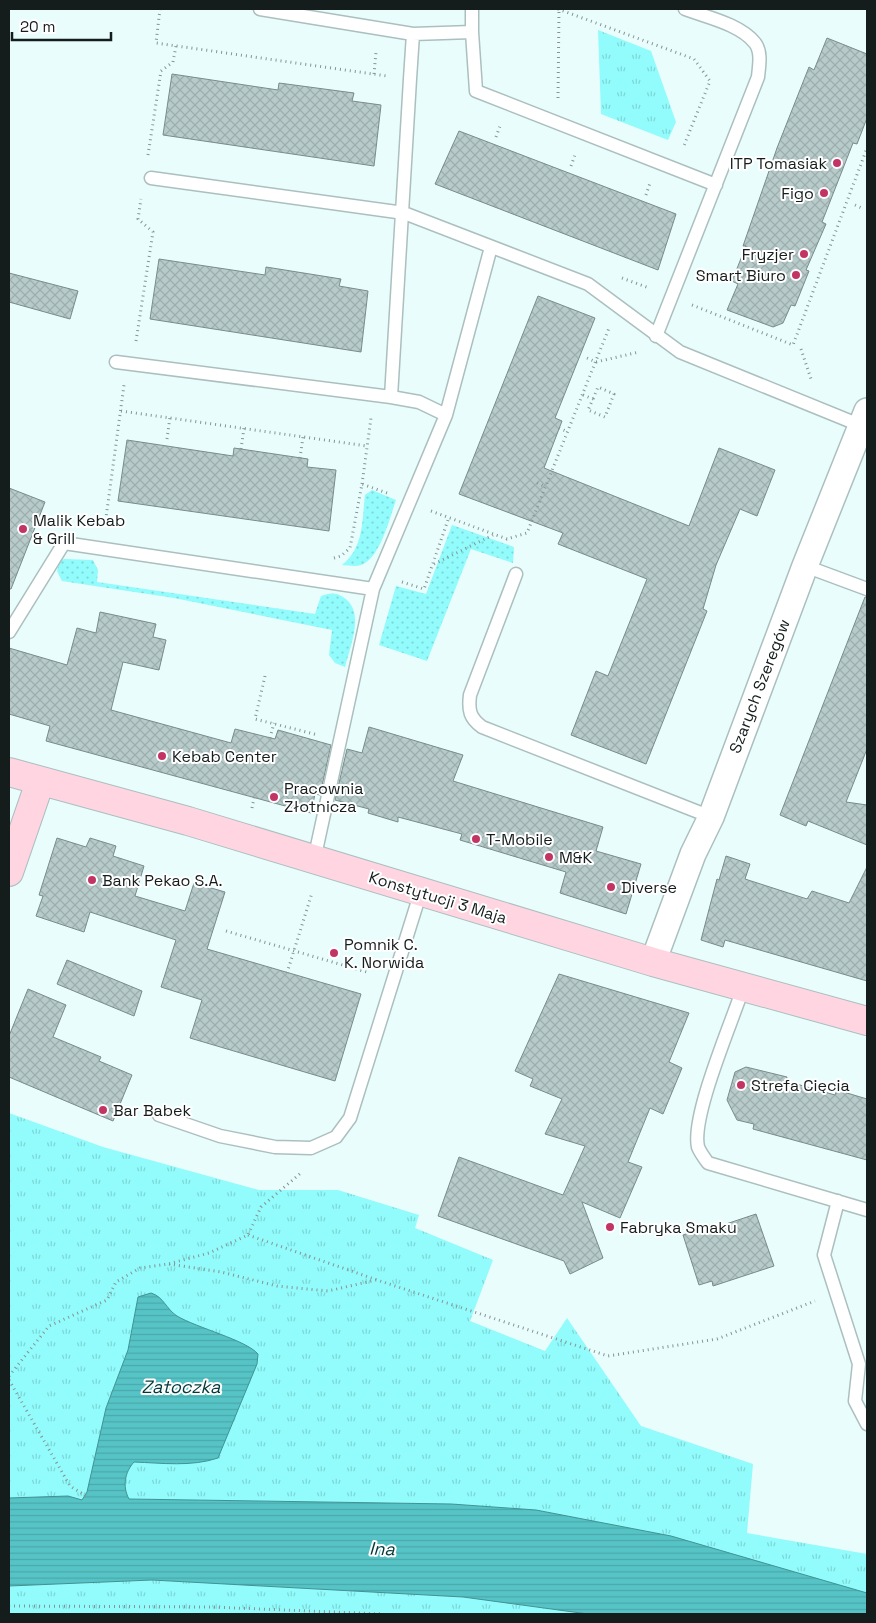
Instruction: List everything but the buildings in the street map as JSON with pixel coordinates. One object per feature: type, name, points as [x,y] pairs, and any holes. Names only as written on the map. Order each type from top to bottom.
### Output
[{"type":"street","name":"Szarych Szeregów","points":[[653,962],[693,854],[711,817],[805,566],[864,419]]},
{"type":"street","name":"Konstytucji 3 Maja","points":[[9,772],[188,822],[653,962],[867,1021]]},
{"type":"street","points":[[9,872],[40,782]]},
{"type":"lane","points":[[260,9],[413,34],[472,32]]},
{"type":"lane","points":[[472,9],[476,91],[716,185]]},
{"type":"lane","points":[[656,336],[758,77],[760,59],[756,44],[740,30],[685,9]]},
{"type":"lane","points":[[391,397],[404,214],[413,34]]},
{"type":"lane","points":[[151,178],[404,214],[588,284],[680,352],[864,419]]},
{"type":"lane","points":[[314,860],[373,589],[446,415],[490,247]]},
{"type":"lane","points":[[116,362],[391,397],[419,402],[446,415]]},
{"type":"lane","points":[[9,632],[64,543],[373,589]]},
{"type":"lane","points":[[805,566],[867,589]]},
{"type":"lane","points":[[516,574],[470,695],[468,710],[473,720],[482,727],[711,817]]},
{"type":"lane","points":[[159,1115],[220,1136],[275,1147],[311,1148],[324,1144],[340,1133],[350,1118],[421,891]]},
{"type":"lane","points":[[743,988],[704,1099],[698,1129],[698,1148],[708,1163],[867,1210]]},
{"type":"lane","points":[[838,1201],[824,1255],[859,1364],[855,1400],[867,1424]]},
{"type":"path","points":[[160,9],[156,43],[410,79]]},
{"type":"path","points":[[548,120],[559,96],[558,9],[694,59],[710,81],[675,170]]},
{"type":"path","points":[[614,275],[793,345],[867,148]]},
{"type":"path","points":[[855,205],[864,209]]},
{"type":"path","points":[[423,508],[506,540],[528,532],[607,334]]},
{"type":"path","points":[[587,358],[596,362],[645,351]]},
{"type":"path","points":[[598,388],[614,394],[605,417],[588,410],[593,399],[598,388]]},
{"type":"path","points":[[583,395],[593,399]]},
{"type":"path","points":[[102,548],[123,398]]},
{"type":"path","points":[[121,411],[367,446]]},
{"type":"path","points":[[326,558],[341,556],[350,548],[362,484],[372,413]]},
{"type":"path","points":[[167,438],[170,417]]},
{"type":"path","points":[[241,449],[244,428]]},
{"type":"path","points":[[559,428],[568,432]]},
{"type":"path","points":[[300,458],[303,437]]},
{"type":"path","points":[[537,483],[546,487]]},
{"type":"path","points":[[362,484],[388,494]]},
{"type":"path","points":[[433,564],[494,535]]},
{"type":"path","points":[[265,676],[255,719],[340,740]]},
{"type":"path","points":[[270,738],[274,723]]},
{"type":"path","points":[[251,808],[254,798]]},
{"type":"path","points":[[287,973],[312,893]]},
{"type":"path","points":[[226,931],[392,980]]},
{"type":"path","points":[[9,1376],[50,1326],[107,1300],[116,1282],[140,1268],[168,1264],[209,1253],[248,1235],[261,1207],[294,1180]]},
{"type":"path","points":[[248,1235],[377,1280],[608,1356],[717,1339],[836,1292]]},
{"type":"path","points":[[168,1264],[221,1272],[277,1286],[328,1291],[377,1280]]},
{"type":"path","points":[[9,1380],[70,1486],[86,1496]]},
{"type":"path","points":[[9,1606],[211,1607],[383,1614]]},
{"type":"green space","points":[[598,30],[651,51],[676,122],[668,140],[601,114]]},
{"type":"green space","points":[[372,490],[396,500],[383,537],[374,555],[368,561],[359,566],[342,565],[349,558],[358,542],[361,533],[365,495]]},
{"type":"green space","points":[[452,525],[514,547],[513,563],[471,549],[427,661],[379,645],[396,586],[426,594]]},
{"type":"green space","points":[[64,559],[93,560],[98,570],[97,582],[315,614],[321,596],[338,594],[350,603],[354,611],[355,620],[353,639],[345,667],[335,663],[329,655],[332,630],[174,598],[62,581],[57,571],[60,561]]},
{"type":"green space","points":[[9,1113],[103,1147],[259,1190],[338,1190],[419,1215],[415,1228],[493,1260],[470,1321],[545,1351],[567,1318],[641,1426],[753,1464],[747,1533],[867,1554],[867,1614],[9,1614]]},
{"type":"water","points":[[151,1293],[159,1297],[170,1310],[186,1321],[252,1349],[258,1354],[257,1364],[218,1458],[197,1463],[134,1462],[128,1470],[125,1484],[129,1499],[451,1504],[536,1510],[671,1536],[867,1593],[867,1614],[588,1614],[463,1597],[152,1580],[9,1586],[9,1498],[68,1496],[82,1500],[87,1492],[106,1408],[128,1350],[138,1297]]},
{"type":"place","name":"ITP Tomasiak","points":[[837,163]]},
{"type":"place","name":"Figo","points":[[824,193]]},
{"type":"place","name":"Fryzjer","points":[[804,254]]},
{"type":"place","name":"Smart Biuro","points":[[796,275]]},
{"type":"place","name":"Malik Kebab & Grill","points":[[23,529]]},
{"type":"place","name":"Kebab Center","points":[[162,756]]},
{"type":"place","name":"Pracownia Złotnicza","points":[[274,797]]},
{"type":"place","name":"T-Mobile","points":[[476,839]]},
{"type":"place","name":"M&K","points":[[549,857]]},
{"type":"place","name":"Bank Pekao S.A.","points":[[92,880]]},
{"type":"place","name":"Diverse","points":[[611,887]]},
{"type":"place","name":"Pomnik C. K. Norwida","points":[[334,953]]},
{"type":"place","name":"Strefa Cięcia","points":[[741,1085]]},
{"type":"place","name":"Bar Babek","points":[[103,1110]]},
{"type":"place","name":"Fabryka Smaku","points":[[610,1227]]},
{"type":"water label","name":"Zatoczka","points":[[181,1387]]},
{"type":"water label","name":"Ina","points":[[382,1549]]}]
